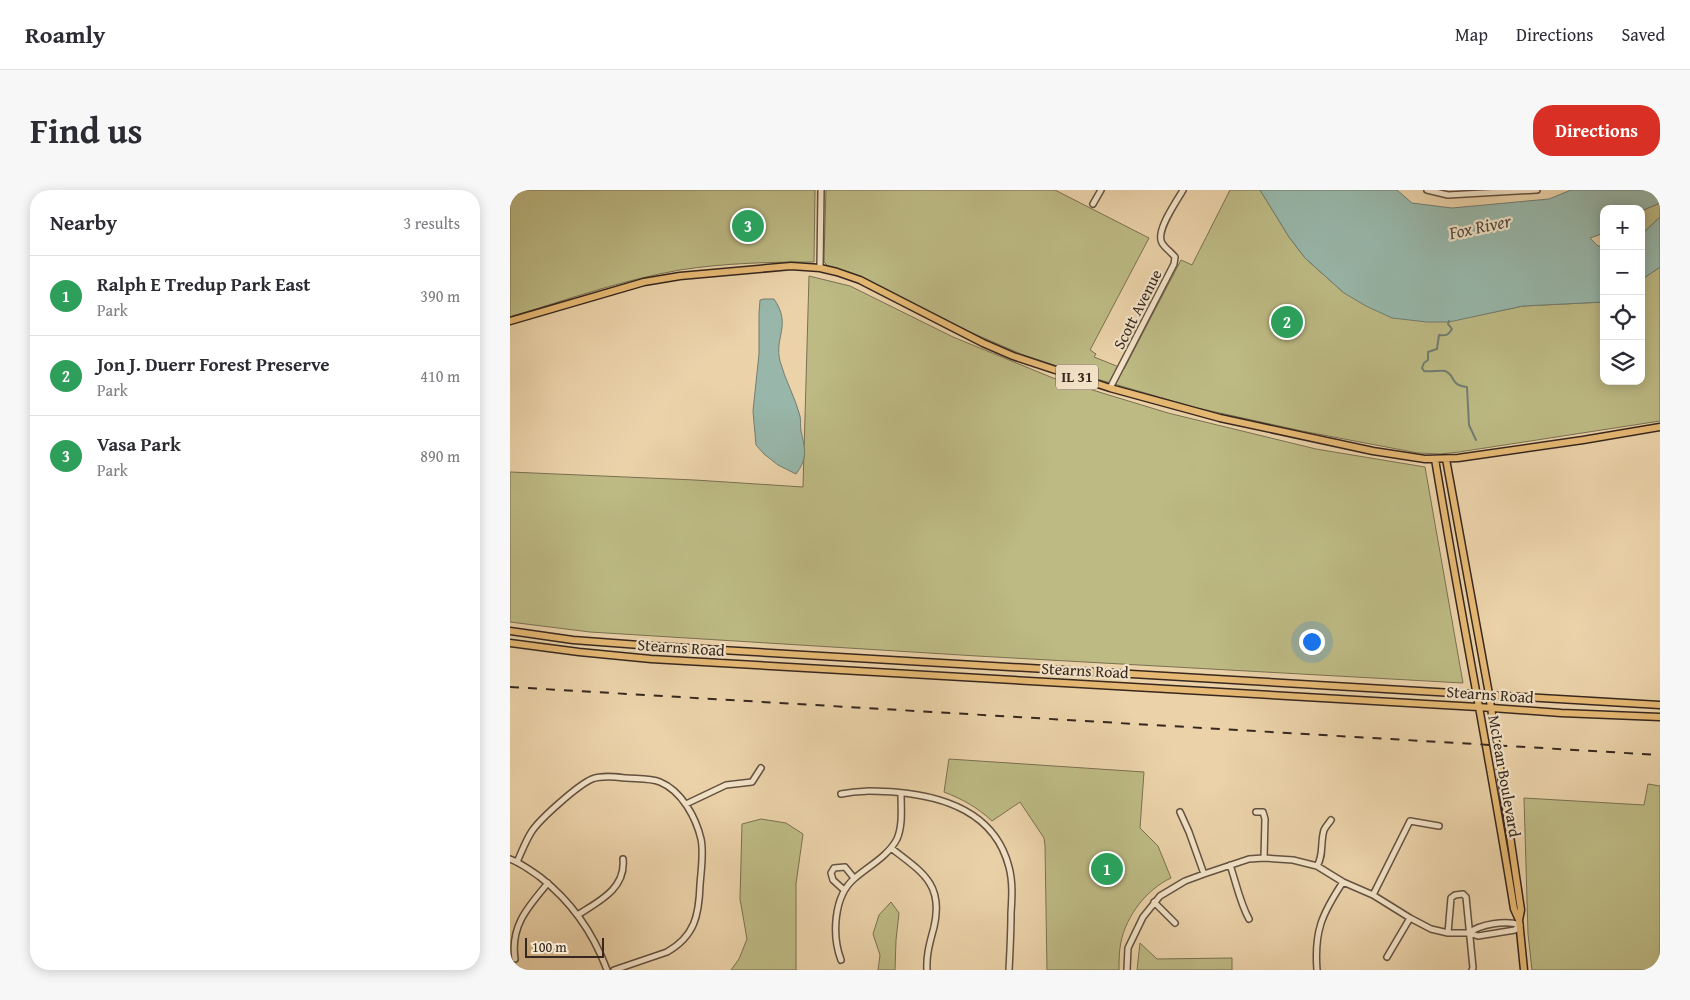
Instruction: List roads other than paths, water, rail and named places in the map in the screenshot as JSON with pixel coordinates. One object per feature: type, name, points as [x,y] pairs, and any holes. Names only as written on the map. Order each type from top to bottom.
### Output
[{"type":"main road","name":"IL 31","points":[[510,321],[644,282],[680,276],[791,266],[820,268],[860,280],[983,343],[1014,356],[1110,388],[1220,418],[1373,451],[1435,460],[1583,440],[1660,427]]},
{"type":"main road","name":"McLean Boulevard","points":[[1446,459],[1490,694],[1522,910],[1519,922]]},
{"type":"main road","name":"McLean Boulevard","points":[[1435,460],[1478,707],[1494,786],[1514,909],[1519,922],[1524,970]]},
{"type":"main road","name":"Stearns Road","points":[[510,631],[573,640],[653,646],[1660,705]]},
{"type":"main road","name":"Stearns Road","points":[[510,642],[579,652],[651,659],[1660,717]]},
{"type":"street","points":[[820,268],[821,190]]},
{"type":"street","points":[[1093,204],[1100,190]]},
{"type":"street","name":"Scott Avenue","points":[[1110,388],[1174,264],[1175,258],[1159,237],[1161,229],[1183,190]]},
{"type":"street","points":[[1426,190],[1448,195],[1537,190]]},
{"type":"street","points":[[686,804],[726,785],[752,782],[761,768]]},
{"type":"street","points":[[517,862],[526,842],[539,822],[581,785],[593,779],[617,777],[660,782],[681,798],[697,826],[702,845],[700,895],[695,922],[686,937],[674,948],[614,970]]},
{"type":"street","points":[[841,794],[857,790],[919,794],[954,804],[971,813],[984,824],[997,839],[1007,861],[1012,883],[1009,970]]},
{"type":"street","points":[[841,960],[836,947],[837,908],[844,890],[854,878],[891,848],[898,837],[901,793]]},
{"type":"street","points":[[1180,812],[1204,874]]},
{"type":"street","points":[[1256,812],[1263,812],[1265,819],[1264,858]]},
{"type":"street","points":[[1317,866],[1322,854],[1324,831],[1331,820]]},
{"type":"street","points":[[1372,895],[1410,821],[1438,826]]},
{"type":"street","points":[[891,848],[920,870],[929,880],[935,893],[937,915],[926,957],[927,970]]},
{"type":"street","points":[[1127,970],[1128,948],[1143,917],[1154,902],[1171,888],[1230,865],[1264,858],[1293,860],[1317,866],[1431,929],[1448,933],[1469,933],[1478,936],[1515,930],[1519,922],[1476,928],[1469,933]]},
{"type":"street","points":[[510,859],[548,883],[563,896],[578,914],[595,941],[607,970]]},
{"type":"street","points":[[578,914],[611,892],[624,869],[623,859]]},
{"type":"street","points":[[1230,865],[1239,890],[1242,907],[1249,919]]},
{"type":"street","points":[[844,890],[833,880],[831,873],[834,868],[846,867],[854,878]]},
{"type":"street","points":[[1317,970],[1316,953],[1319,927],[1331,900],[1343,882]]},
{"type":"street","points":[[516,959],[513,947],[516,928],[525,910],[548,883]]},
{"type":"street","points":[[1448,933],[1450,901],[1452,896],[1461,894],[1466,897],[1472,970]]},
{"type":"street","points":[[1154,902],[1175,923]]},
{"type":"street","points":[[1387,956],[1410,918]]},
{"type":"water","name":"Fox River","points":[[1260,190],[1397,190],[1412,203],[1452,208],[1549,199],[1571,190],[1660,190],[1660,203],[1645,209],[1645,205],[1600,205],[1600,234],[1590,238],[1600,246],[1600,302],[1523,306],[1449,322],[1427,322],[1392,318],[1366,306],[1344,293],[1305,258],[1289,237]]},
{"type":"water","points":[[1660,217],[1660,267],[1645,277],[1645,250],[1645,231]]},
{"type":"water","points":[[774,299],[782,316],[779,345],[780,361],[800,416],[804,443],[804,458],[796,474],[778,465],[756,445],[753,411],[759,354],[760,300]]},
{"type":"waterway","points":[[1449,321],[1448,324],[1452,329],[1447,335],[1439,335],[1437,349],[1428,352],[1428,360],[1422,368],[1424,371],[1445,371],[1451,375],[1455,382],[1467,387],[1469,425],[1476,440]]},
{"type":"railway","points":[[510,687],[1660,755]]},
{"type":"place","name":"Vasa Park","points":[[748,226]]},
{"type":"place","name":"Jon J. Duerr Forest Preserve","points":[[1287,322]]},
{"type":"place","name":"Ralph E Tredup Park East","points":[[1107,869]]}]
